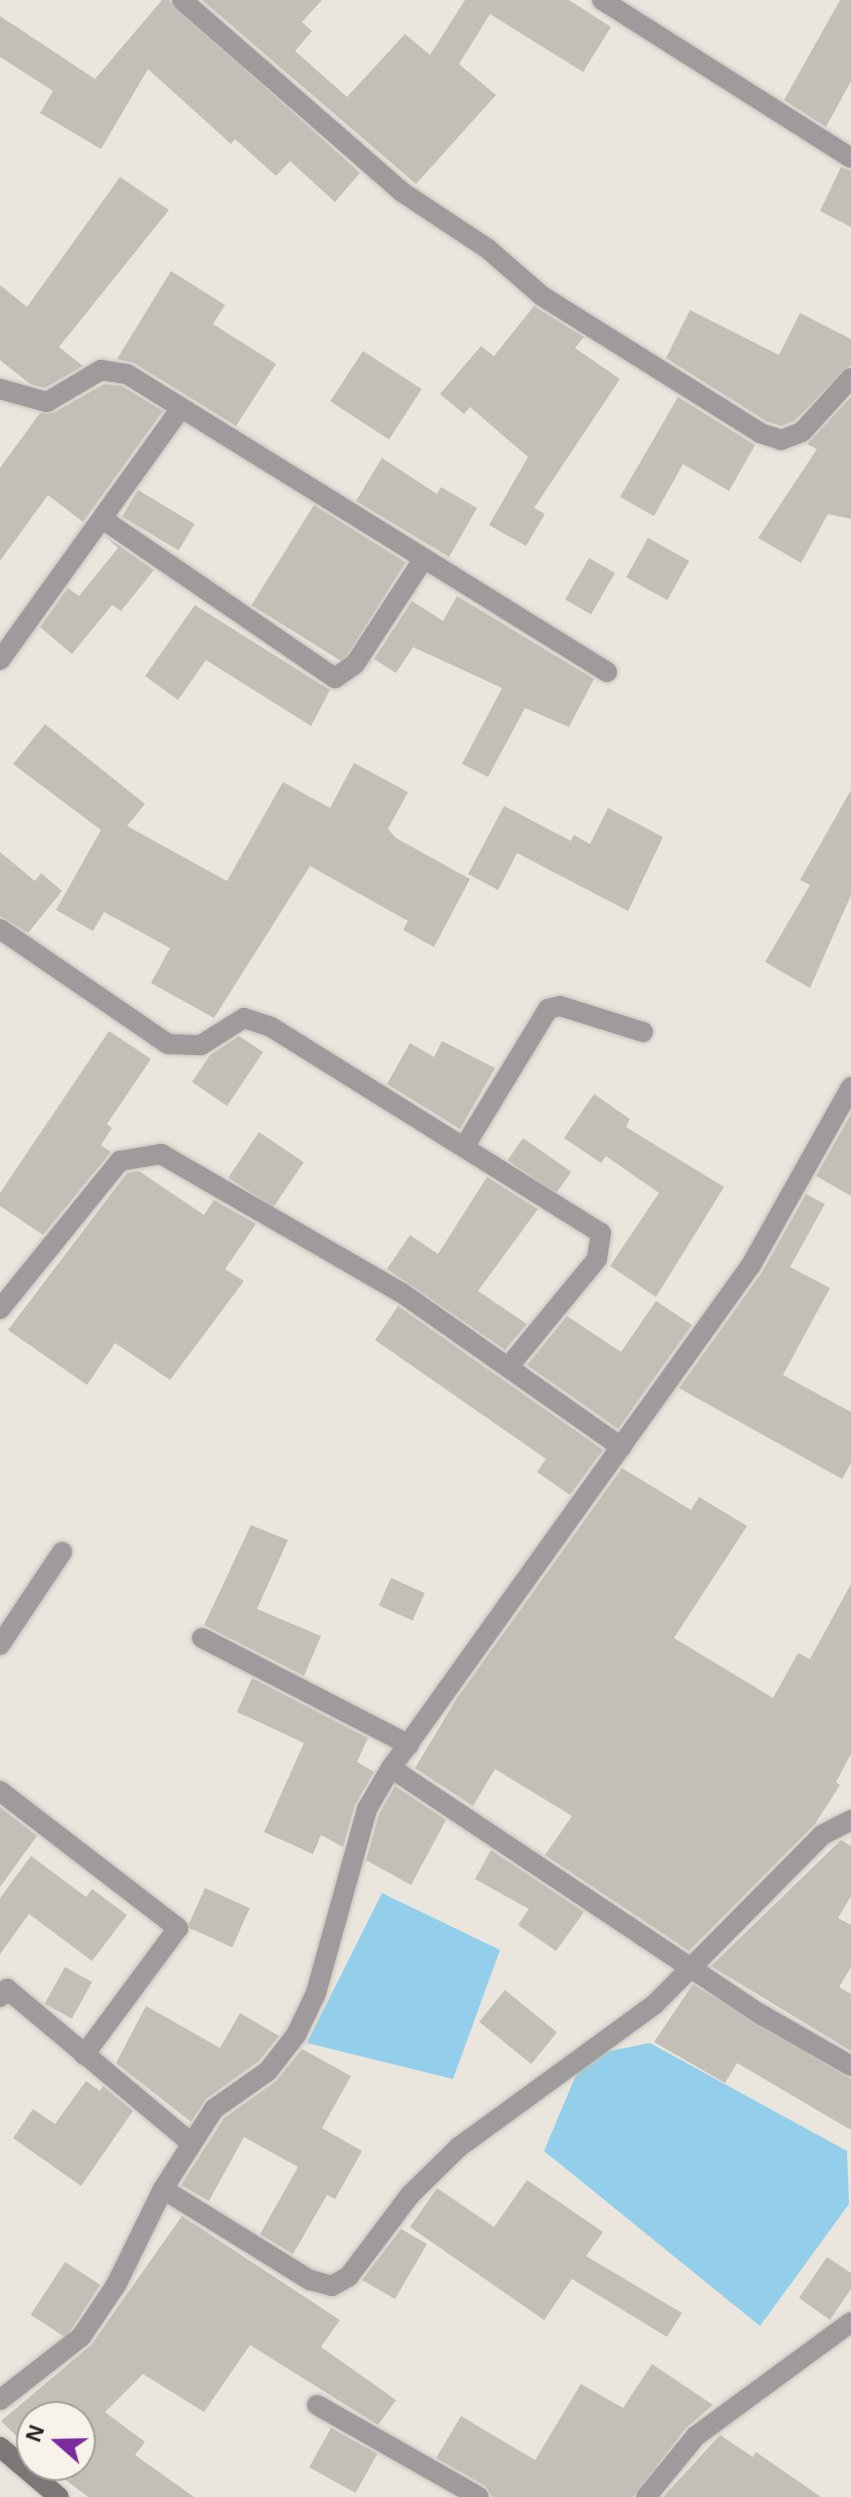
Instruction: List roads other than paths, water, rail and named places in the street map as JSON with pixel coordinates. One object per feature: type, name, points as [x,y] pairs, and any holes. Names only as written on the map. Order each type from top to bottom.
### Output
[{"type":"main road","points":[[0,2447],[59,2497]]},
{"type":"street","points":[[182,0],[402,192],[488,249],[542,296],[760,433],[781,440],[802,432],[851,378]]},
{"type":"street","points":[[602,0],[851,158]]},
{"type":"street","points":[[0,389],[47,402],[113,369],[607,672]]},
{"type":"street","points":[[0,660],[104,520],[181,408]]},
{"type":"street","points":[[104,520],[335,678],[355,664],[424,558]]},
{"type":"street","points":[[0,929],[168,1044],[201,1045],[244,1018],[271,1027],[466,1144],[601,1233],[597,1259],[509,1366]]},
{"type":"street","points":[[466,1144],[548,1009],[560,1006],[643,1032]]},
{"type":"street","points":[[0,2400],[81,2337],[116,2285],[190,2142],[228,2094],[268,2071],[296,2035],[316,1993],[367,1809],[391,1768],[751,1265],[851,1087]]},
{"type":"street","points":[[0,1309],[120,1161],[161,1154],[402,1293],[621,1447]]},
{"type":"street","points":[[0,1645],[62,1552]]},
{"type":"street","points":[[202,1638],[409,1745]]},
{"type":"street","points":[[391,1768],[691,1969],[851,2066]]},
{"type":"street","points":[[0,1791],[178,1928],[84,2055]]},
{"type":"street","points":[[163,2189],[310,2280],[332,2286],[349,2276],[410,2195],[459,2147],[654,2005],[822,1835],[851,1820]]},
{"type":"street","points":[[2,1989],[190,2142]]},
{"type":"street","points":[[646,2497],[696,2436],[851,2322]]},
{"type":"street","points":[[317,2405],[479,2497]]},
{"type":"water","points":[[382,1893],[500,1950],[453,2079],[307,2043]]},
{"type":"water","points":[[650,2043],[847,2151],[849,2204],[760,2326],[544,2151],[584,2056]]}]
